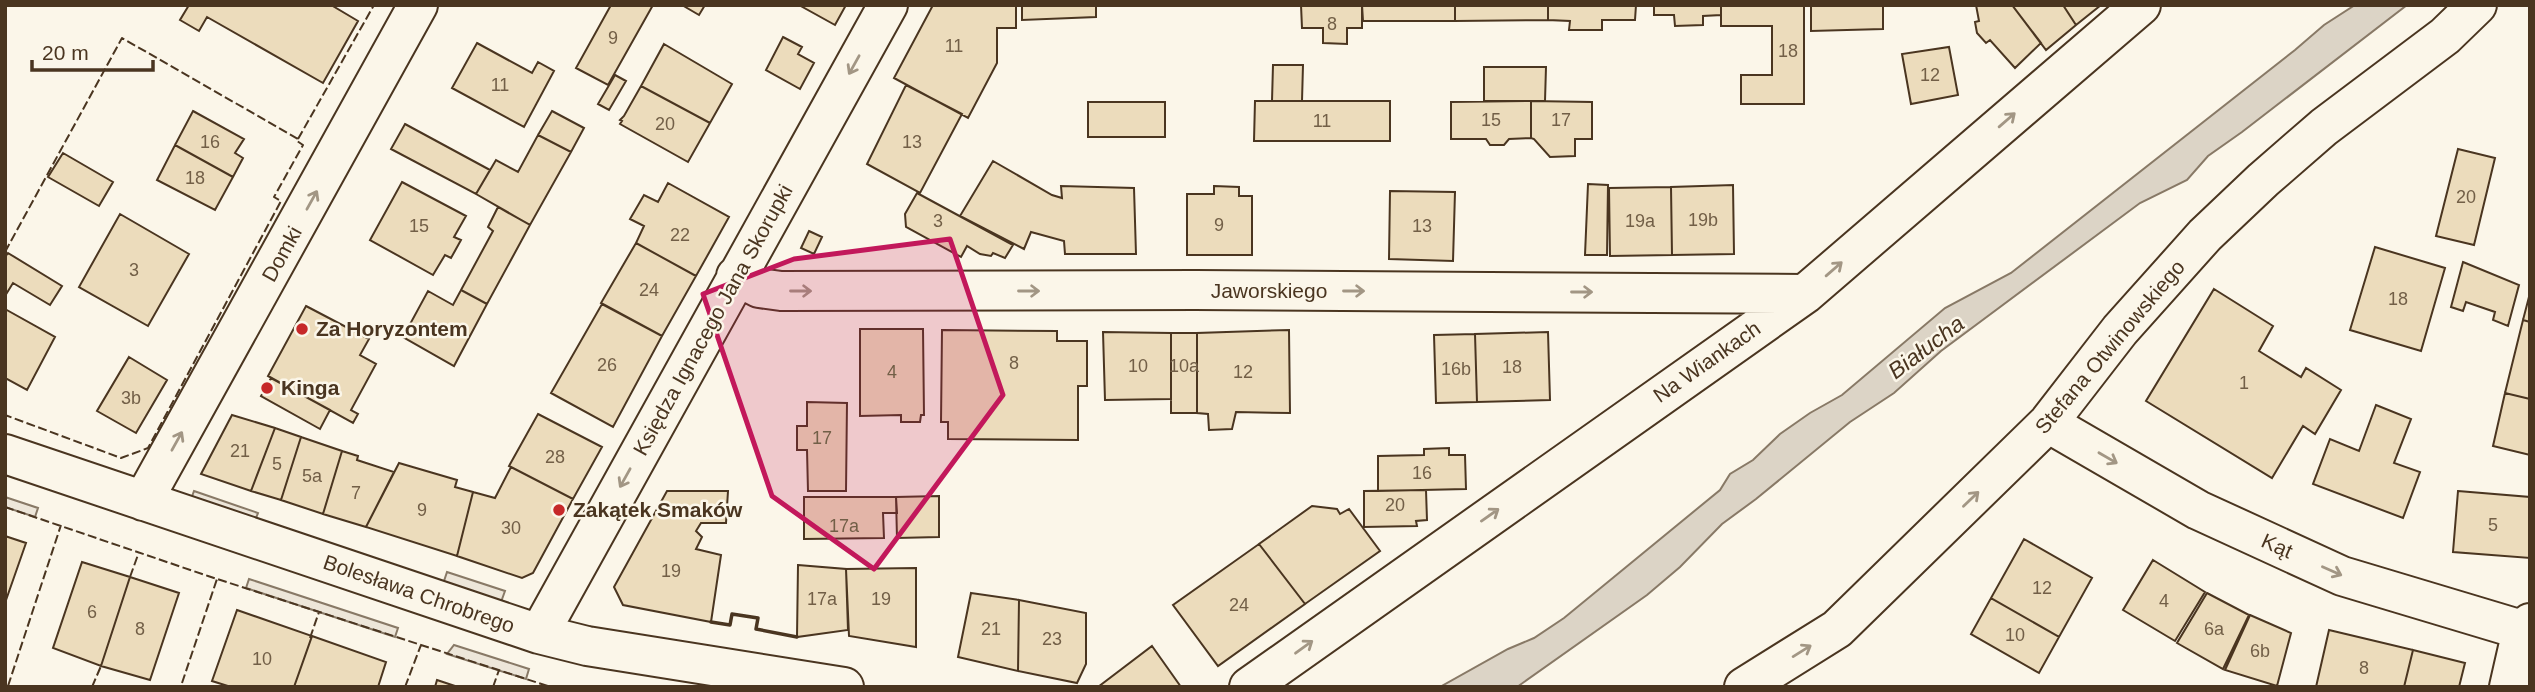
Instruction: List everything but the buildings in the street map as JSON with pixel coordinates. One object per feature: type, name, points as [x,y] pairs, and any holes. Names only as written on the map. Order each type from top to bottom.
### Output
[{"type":"street","name":"Domki","points":[[143,500],[418,5]]},
{"type":"street","name":"Księdza Ignacego Jana Skorupki","points":[[539,635],[888,5]]},
{"type":"street","name":"Na Wiankach","points":[[1249,687],[1805,293],[2141,5]]},
{"type":"street","name":"Stefana Otwinowskiego","points":[[1744,687],[1838,629],[2049,423],[2120,330],[2205,235],[2325,127],[2445,36],[2477,5]]},
{"type":"street","name":"Jaworskiego","points":[[736,276],[759,288],[781,291],[1805,293]]},
{"type":"street","name":"Kąt","points":[[2049,423],[2198,510],[2342,576],[2526,626]]},
{"type":"street","name":"Bolesława Chrobrego","points":[[5,454],[539,635],[580,645],[844,687]]},
{"type":"street","points":[[2509,687],[2526,626]]},
{"type":"highlighted area","points":[[950,239],[1003,395],[874,569],[772,496],[703,294],[794,259]]},
{"type":"shaded area","points":[[194,491],[258,513],[254,523],[190,502]]},
{"type":"shaded area","points":[[5,497],[38,508],[35,517],[5,507]]},
{"type":"shaded area","points":[[447,572],[505,591],[501,602],[443,584]]},
{"type":"shaded area","points":[[249,579],[398,628],[395,637],[246,588]]},
{"type":"shaded area","points":[[454,645],[529,669],[526,679],[447,654]]},
{"type":"water","name":"Białucha","points":[[2355,5],[2407,5],[2208,156],[2187,180],[2140,203],[1941,351],[1894,393],[1850,422],[1722,524],[1680,567],[1647,595],[1517,687],[1440,687],[1508,649],[1534,638],[1564,618],[1720,490],[1730,474],[1753,460],[1780,434],[1842,395],[1945,308],[2011,273],[2324,25]]},
{"type":"fence","points":[[298,139],[374,5]]},
{"type":"fence","points":[[5,252],[122,38],[298,139],[303,145],[274,197],[281,201],[148,448],[121,458],[5,415]]},
{"type":"fence","points":[[5,507],[551,687]]},
{"type":"fence","points":[[8,686],[61,525]]},
{"type":"fence","points":[[130,577],[139,552]]},
{"type":"fence","points":[[182,683],[217,579]]},
{"type":"fence","points":[[310,638],[319,612]]},
{"type":"fence","points":[[405,687],[421,645]]},
{"type":"fence","points":[[92,687],[101,666]]},
{"type":"fence","points":[[493,687],[499,670]]},
{"type":"wall","points":[[711,622],[730,625],[732,614],[758,618],[756,629],[797,637]]},
{"type":"place","name":"Za Horyzontem","points":[[302,329]]},
{"type":"place","name":"Kinga","points":[[267,388]]},
{"type":"place","name":"Zakątek Smaków","points":[[559,510]]}]
